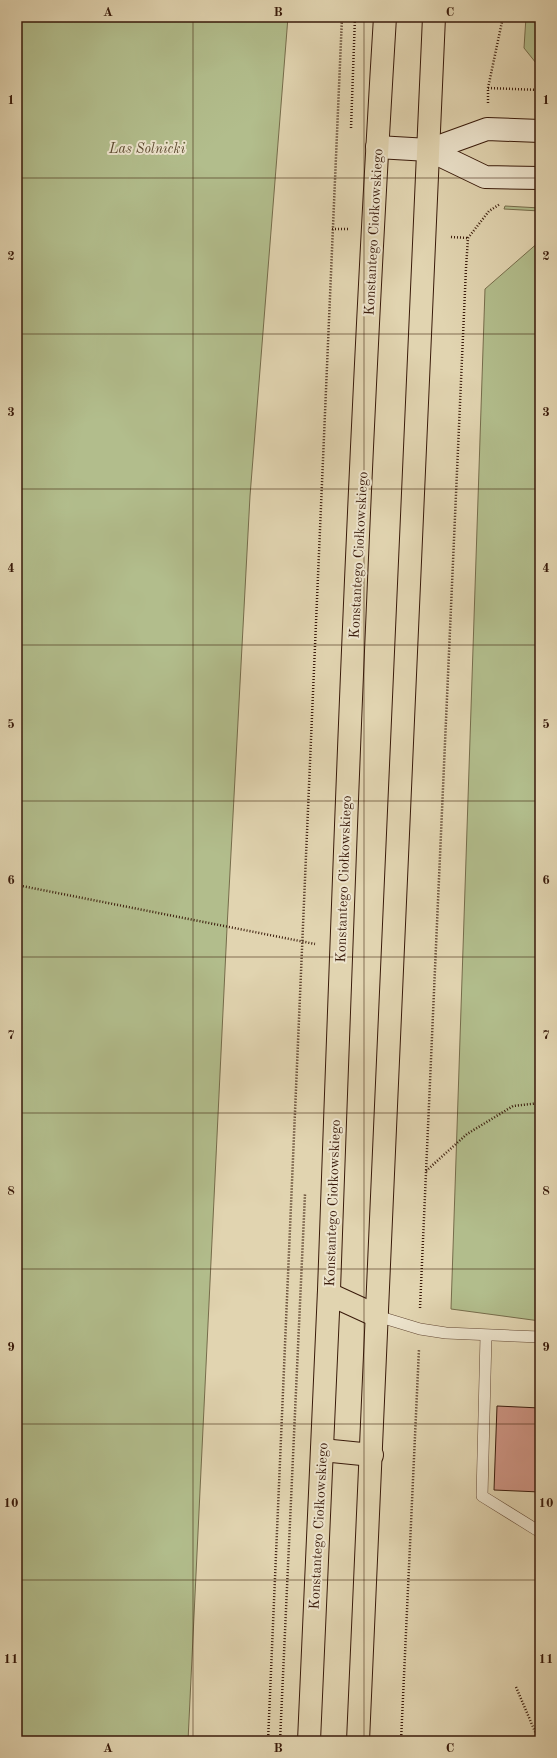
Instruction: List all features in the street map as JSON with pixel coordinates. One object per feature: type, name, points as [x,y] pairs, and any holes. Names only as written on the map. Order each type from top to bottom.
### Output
[{"type":"main road","name":"Konstantego Ciołkowskiego","points":[[309,1741],[329,1294],[341,934],[377,146],[385,17]]},
{"type":"main road","points":[[358,1741],[372,1455],[403,691],[434,17]]},
{"type":"main road","points":[[429,150],[487,129],[540,131]]},
{"type":"main road","points":[[377,146],[429,150],[485,177],[540,178]]},
{"type":"main road","points":[[329,1294],[377,1316]]},
{"type":"main road","points":[[322,1450],[372,1455]]},
{"type":"lane","points":[[377,1316],[420,1329],[459,1335],[540,1337]]},
{"type":"lane","points":[[486,1336],[482,1496],[540,1532]]},
{"type":"path","points":[[268,1741],[342,17]]},
{"type":"path","points":[[503,17],[488,88],[540,90]]},
{"type":"path","points":[[401,1741],[466,268],[468,238],[489,210]]},
{"type":"path","points":[[332,229],[347,229]]},
{"type":"path","points":[[17,886],[226,928],[315,944]]},
{"type":"path","points":[[426,1172],[467,1134],[513,1106],[540,1103]]},
{"type":"path","points":[[516,1687],[539,1741]]},
{"type":"green space","name":"Las Solnicki","points":[[17,17],[288,17],[250,496],[227,928],[188,1741],[17,1741]]},
{"type":"green space","points":[[526,17],[540,17],[540,68],[524,48]]},
{"type":"green space","points":[[505,206],[540,208],[540,211],[504,209]]},
{"type":"green space","points":[[540,241],[540,1321],[451,1309],[485,289]]},
{"type":"building","points":[[497,1406],[540,1408],[540,1492],[494,1490]]}]
